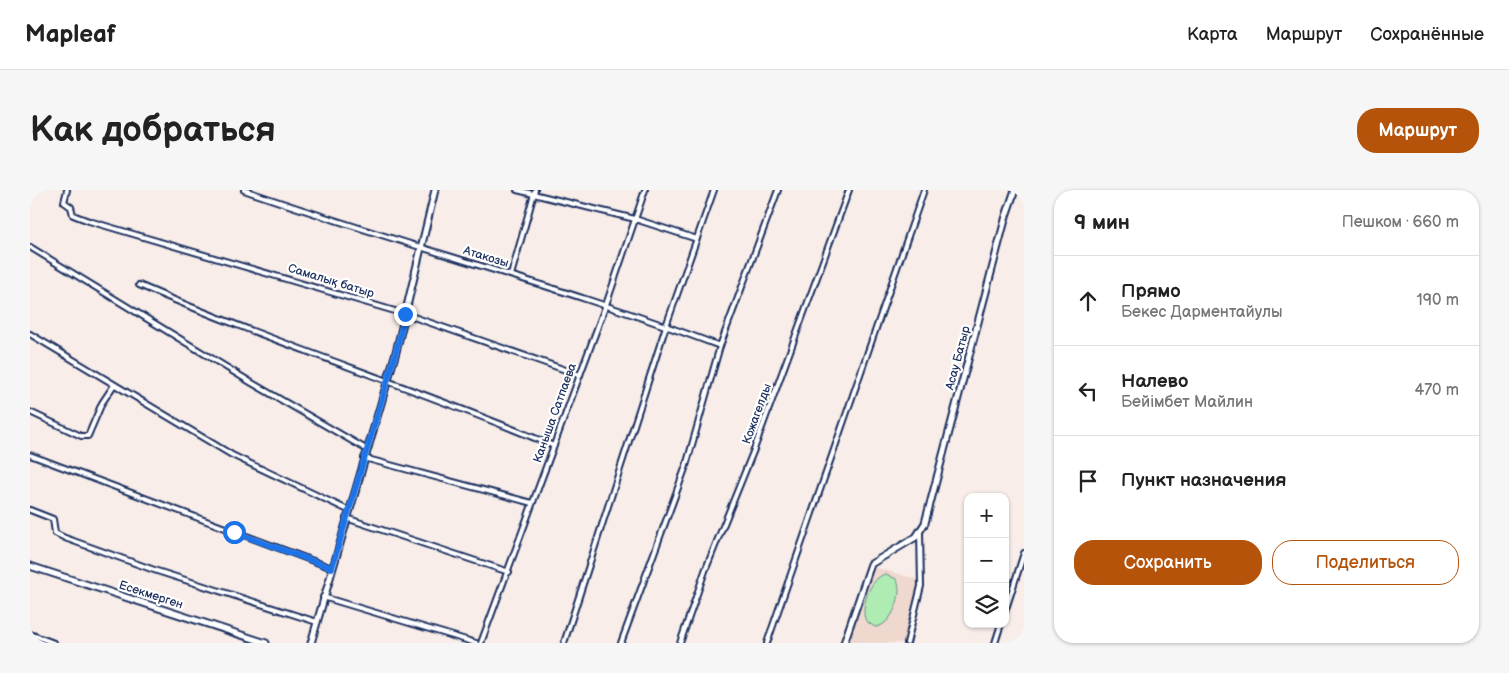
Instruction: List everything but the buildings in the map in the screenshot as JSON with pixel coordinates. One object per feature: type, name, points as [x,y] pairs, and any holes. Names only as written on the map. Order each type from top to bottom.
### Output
[{"type":"street","name":"Самалық батыр","points":[[67,190],[64,202],[71,207],[73,214],[152,241],[241,264],[405,314],[580,375]]},
{"type":"street","name":"Атакозы","points":[[244,190],[342,224],[606,305],[720,346]]},
{"type":"street","points":[[310,643],[388,380],[435,190]]},
{"type":"street","points":[[517,190],[534,192],[636,219],[696,239]]},
{"type":"street","name":"Каныша Сатпаева","points":[[481,643],[509,572],[532,504],[606,305],[645,190]]},
{"type":"street","points":[[564,643],[666,326],[714,190]]},
{"type":"street","points":[[620,643],[686,466],[720,346],[778,190]]},
{"type":"street","name":"Кожагелды","points":[[680,643],[705,571],[753,452],[850,190]]},
{"type":"street","points":[[767,643],[924,190]]},
{"type":"street","name":"Асау Батыр","points":[[907,643],[921,586],[920,531],[925,523],[1006,216],[1015,190]]},
{"type":"street","points":[[511,275],[534,192]]},
{"type":"street","points":[[30,246],[252,383],[366,449]]},
{"type":"street","points":[[139,285],[204,313],[388,380],[554,446]]},
{"type":"street","points":[[30,334],[232,455],[348,510]]},
{"type":"street","points":[[30,412],[81,436],[88,436],[102,403],[114,385]]},
{"type":"street","points":[[30,455],[332,568]]},
{"type":"street","points":[[364,458],[532,504]]},
{"type":"street","points":[[30,510],[52,520],[55,533],[65,538],[157,571],[317,622]]},
{"type":"street","points":[[346,518],[509,572]]},
{"type":"street","points":[[844,643],[872,564],[916,537],[920,531]]},
{"type":"street","points":[[1009,600],[1024,553]]},
{"type":"street","name":"Eсекмерген","points":[[30,566],[266,643]]},
{"type":"street","points":[[323,597],[476,643]]},
{"type":"street","points":[[996,643],[1000,628]]},
{"type":"street","points":[[30,634],[54,643]]},
{"type":"shaded area","points":[[874,567],[920,580],[904,643],[848,643]]},
{"type":"green space","points":[[886,574],[896,579],[899,592],[898,599],[887,621],[875,627],[866,621],[864,615],[865,601],[871,586],[881,576]]},
{"type":"route","points":[[234,532],[332,568],[396,352],[405,314]]}]
